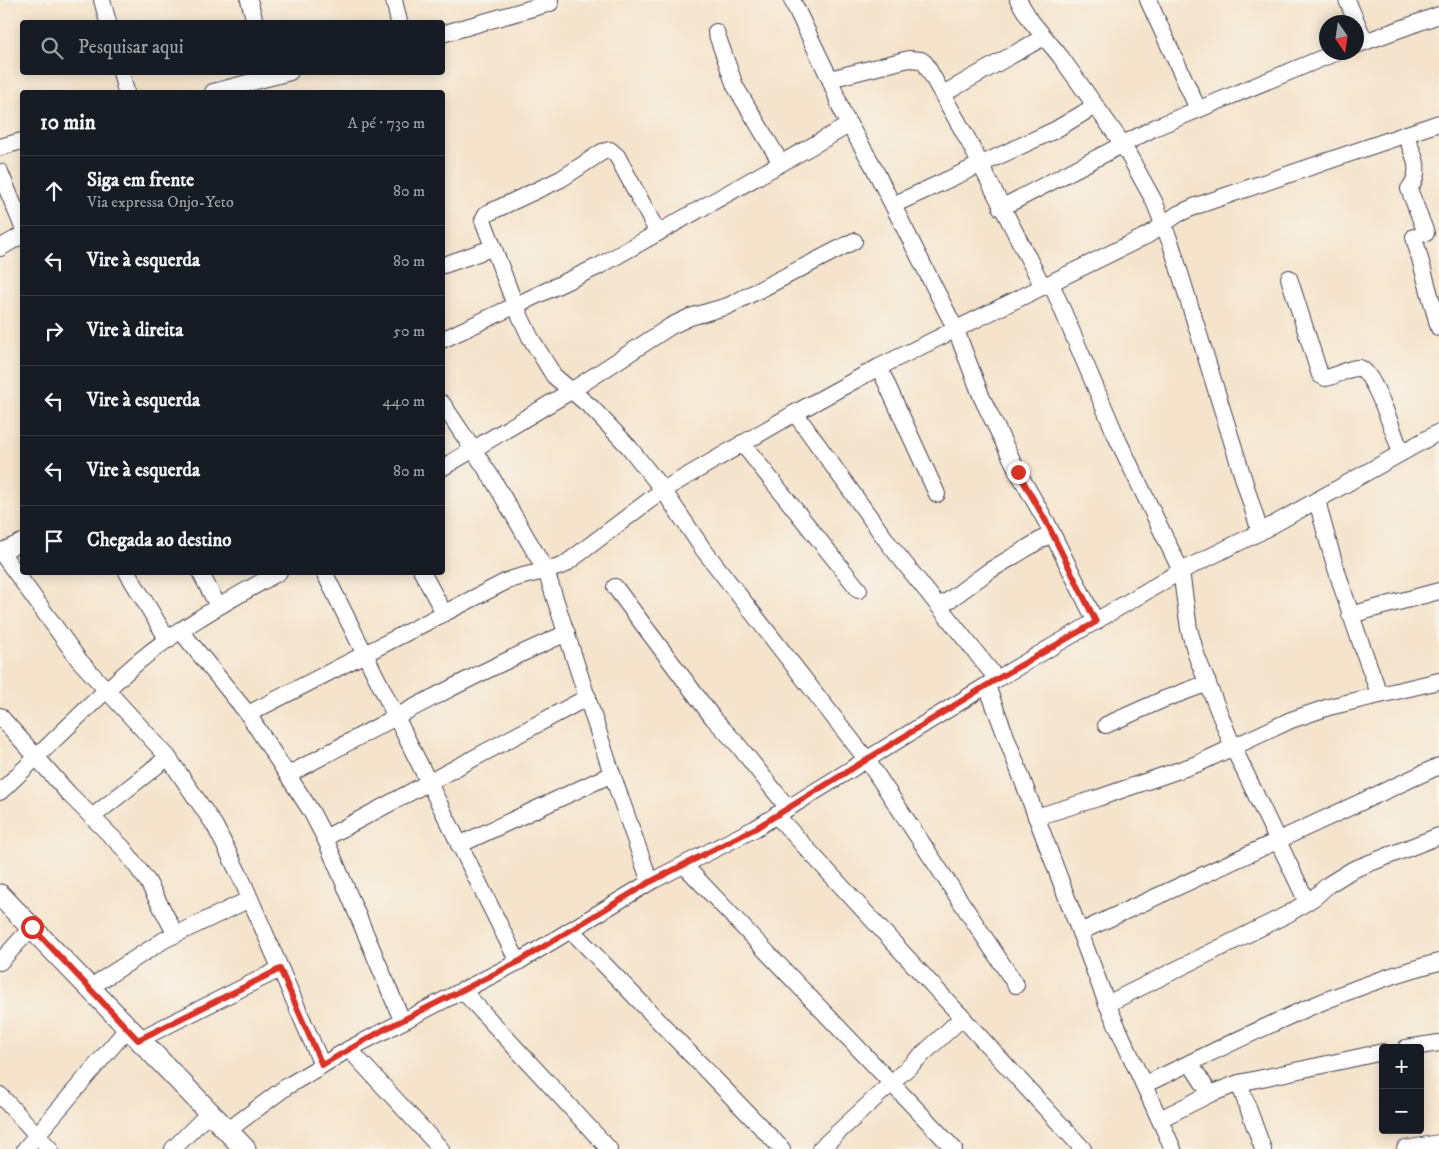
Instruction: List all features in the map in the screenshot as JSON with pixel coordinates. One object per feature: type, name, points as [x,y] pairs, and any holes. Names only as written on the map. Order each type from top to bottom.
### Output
[{"type":"main road","points":[[0,895],[132,1035],[245,1149]]},
{"type":"street","points":[[102,0],[107,20]]},
{"type":"street","points":[[249,0],[254,20]]},
{"type":"street","points":[[394,0],[399,20]]},
{"type":"street","points":[[445,33],[550,3],[550,0]]},
{"type":"street","points":[[792,0],[830,79],[849,125],[893,205],[956,330],[982,398],[1096,622]]},
{"type":"street","points":[[1018,0],[1122,143],[1154,201],[1171,244],[1260,532]]},
{"type":"street","points":[[1148,0],[1198,109]]},
{"type":"street","points":[[1347,0],[1352,15]]},
{"type":"street","points":[[1364,43],[1439,15]]},
{"type":"street","points":[[716,32],[735,86],[781,163]]},
{"type":"street","points":[[943,94],[1044,37]]},
{"type":"street","points":[[830,79],[915,58],[925,63],[943,94],[1001,208],[1047,285],[1117,438],[1181,571],[1189,629],[1208,683],[1233,747],[1307,902]]},
{"type":"street","points":[[1001,208],[1122,143],[1198,109],[1319,59]]},
{"type":"street","points":[[122,75],[126,90]]},
{"type":"street","points":[[222,90],[264,81],[281,75]]},
{"type":"street","points":[[893,205],[1055,130],[1096,106]]},
{"type":"street","points":[[248,714],[364,653],[519,576],[546,571],[571,561],[663,490],[742,443],[879,367],[1148,235],[1196,206],[1439,123]]},
{"type":"street","points":[[445,339],[600,266],[849,125]]},
{"type":"street","points":[[1405,134],[1417,168],[1418,176],[1409,189],[1437,307],[1439,328]]},
{"type":"street","points":[[0,146],[20,141]]},
{"type":"street","points":[[658,233],[617,156],[607,150],[561,179],[484,215],[484,228],[515,306],[530,337],[554,376],[592,408],[629,447],[663,490],[704,550],[866,760],[1016,985]]},
{"type":"street","points":[[0,172],[20,220]]},
{"type":"street","points":[[0,248],[20,236]]},
{"type":"street","points":[[445,466],[571,391],[671,326],[690,317],[735,303],[854,241]]},
{"type":"street","points":[[445,264],[492,248]]},
{"type":"street","points":[[1290,278],[1320,375],[1326,378],[1359,368],[1366,371],[1375,386],[1401,453]]},
{"type":"street","points":[[879,367],[937,494]]},
{"type":"street","points":[[445,408],[492,478],[546,571],[612,774],[650,882]]},
{"type":"street","points":[[795,413],[889,544],[941,606],[992,683],[1036,816],[1107,1004],[1174,1149]]},
{"type":"street","points":[[227,1131],[286,1087],[349,1049],[402,1020],[518,962],[650,882],[782,812],[992,683],[1181,571],[1260,532],[1439,432]]},
{"type":"street","points":[[742,443],[859,590]]},
{"type":"street","points":[[1316,500],[1350,615],[1379,693]]},
{"type":"street","points":[[941,606],[989,571],[1052,533]]},
{"type":"street","points":[[20,543],[0,552],[57,631],[168,757],[214,826],[250,899],[322,1065]]},
{"type":"street","points":[[129,575],[174,635],[248,714],[288,775],[325,838],[402,1020]]},
{"type":"street","points":[[202,575],[218,606]]},
{"type":"street","points":[[0,792],[138,662],[218,606],[274,575]]},
{"type":"street","points":[[325,575],[518,962]]},
{"type":"street","points":[[424,575],[444,613]]},
{"type":"street","points":[[615,587],[782,812],[962,1016],[1083,1149]]},
{"type":"street","points":[[1350,615],[1439,591]]},
{"type":"street","points":[[288,775],[395,716],[503,661],[567,633]]},
{"type":"street","points":[[1036,816],[1149,781],[1196,764],[1306,715],[1379,693],[1439,680]]},
{"type":"street","points":[[1106,725],[1162,700],[1208,683]]},
{"type":"street","points":[[325,838],[588,698]]},
{"type":"street","points":[[0,716],[36,758],[123,848],[148,882],[175,933]]},
{"type":"street","points":[[92,817],[168,757]]},
{"type":"street","points":[[1080,932],[1439,766]]},
{"type":"street","points":[[459,845],[612,774]]},
{"type":"street","points":[[1107,1004],[1288,914],[1352,870],[1439,836]]},
{"type":"street","points":[[684,865],[954,1149]]},
{"type":"street","points":[[89,988],[139,954],[175,933],[250,899]]},
{"type":"street","points":[[0,962],[32,927]]},
{"type":"street","points":[[570,930],[782,1149]]},
{"type":"street","points":[[1144,1085],[1351,989],[1439,962]]},
{"type":"street","points":[[24,1149],[132,1035],[280,969]]},
{"type":"street","points":[[462,990],[609,1149]]},
{"type":"street","points":[[820,1149],[962,1016]]},
{"type":"street","points":[[1424,1045],[1439,1043]]},
{"type":"street","points":[[349,1049],[442,1149]]},
{"type":"street","points":[[1160,1119],[1239,1082],[1379,1053]]},
{"type":"street","points":[[1190,1063],[1210,1094]]},
{"type":"street","points":[[1239,1082],[1263,1149]]},
{"type":"street","points":[[0,1095],[50,1149]]},
{"type":"street","points":[[173,1149],[209,1113]]},
{"type":"street","points":[[1405,1149],[1439,1143]]},
{"type":"route","points":[[32,927],[138,1040],[280,969],[322,1065],[383,1030],[518,962],[650,882],[756,828],[997,679],[1021,667],[1096,622],[1047,523],[1018,472]]}]
